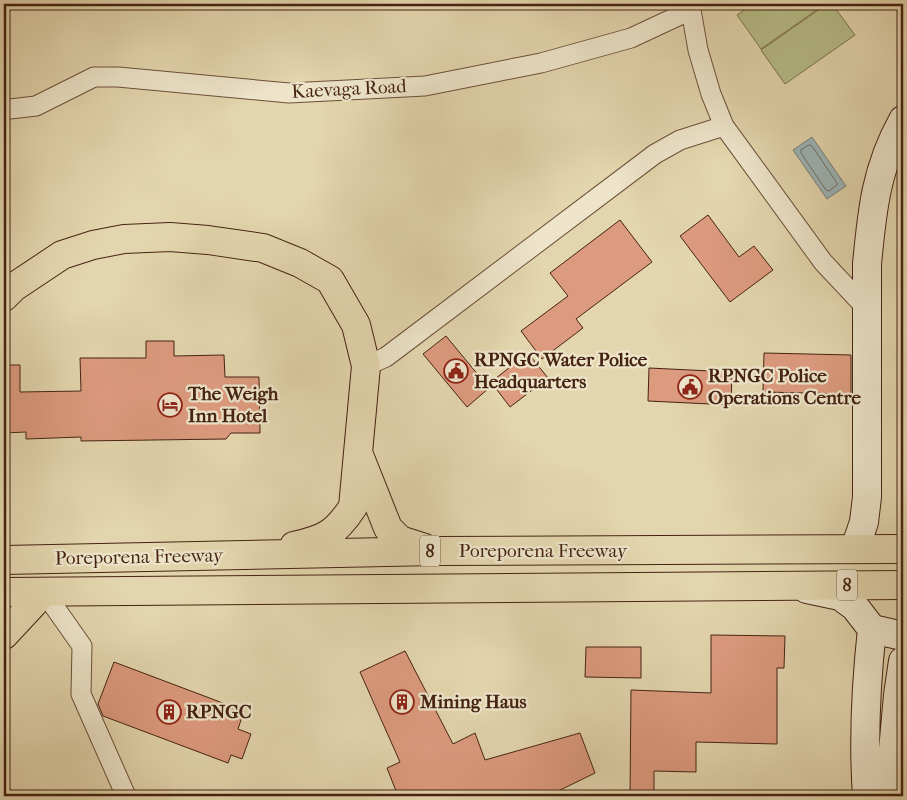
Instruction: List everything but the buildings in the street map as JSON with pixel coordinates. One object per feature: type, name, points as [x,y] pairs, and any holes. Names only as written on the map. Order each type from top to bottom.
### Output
[{"type":"highway","points":[[4,297],[14,287],[62,255],[93,245],[124,239],[170,237],[263,248],[300,263],[330,280],[356,325],[366,366],[352,507],[340,526],[326,536],[313,542],[248,555]]},
{"type":"highway","points":[[357,451],[388,528],[400,540],[435,551]]},
{"type":"highway","name":"Poreporena Freeway","points":[[4,560],[435,551],[855,550],[903,548]]},
{"type":"highway","name":"Poreporena Freeway","points":[[4,592],[903,585]]},
{"type":"highway","points":[[4,635],[44,592]]},
{"type":"street","name":"Kaevaga Road","points":[[4,108],[36,106],[94,77],[118,77],[289,93],[425,86],[541,63],[631,38],[692,7]]},
{"type":"street","points":[[692,7],[698,50],[711,94],[724,126],[823,262],[867,309]]},
{"type":"street","points":[[855,550],[864,522],[867,497],[867,264],[874,200],[883,163],[903,120]]},
{"type":"street","points":[[366,366],[386,356],[655,154],[680,140],[724,126]]},
{"type":"street","points":[[791,585],[840,596],[855,607],[872,629],[903,636]]},
{"type":"street","points":[[44,592],[82,646],[81,694],[126,796]]},
{"type":"street","points":[[867,796],[865,767],[866,720],[872,629]]},
{"type":"street","points":[[889,796],[903,661]]},
{"type":"green space","points":[[753,4],[825,4],[761,49],[737,15]]},
{"type":"green space","points":[[827,4],[832,4],[855,35],[785,84],[761,50]]},
{"type":"water","points":[[812,137],[846,186],[827,199],[793,150]]},
{"type":"place","name":"RPNGC Water Police Headquarters","points":[[456,371]]},
{"type":"place","name":"RPNGC Police Operations Centre","points":[[690,387]]},
{"type":"place","name":"The Weigh Inn Hotel","points":[[170,405]]},
{"type":"place","name":"Mining Haus","points":[[402,702]]},
{"type":"place","name":"RPNGC","points":[[169,712]]}]
